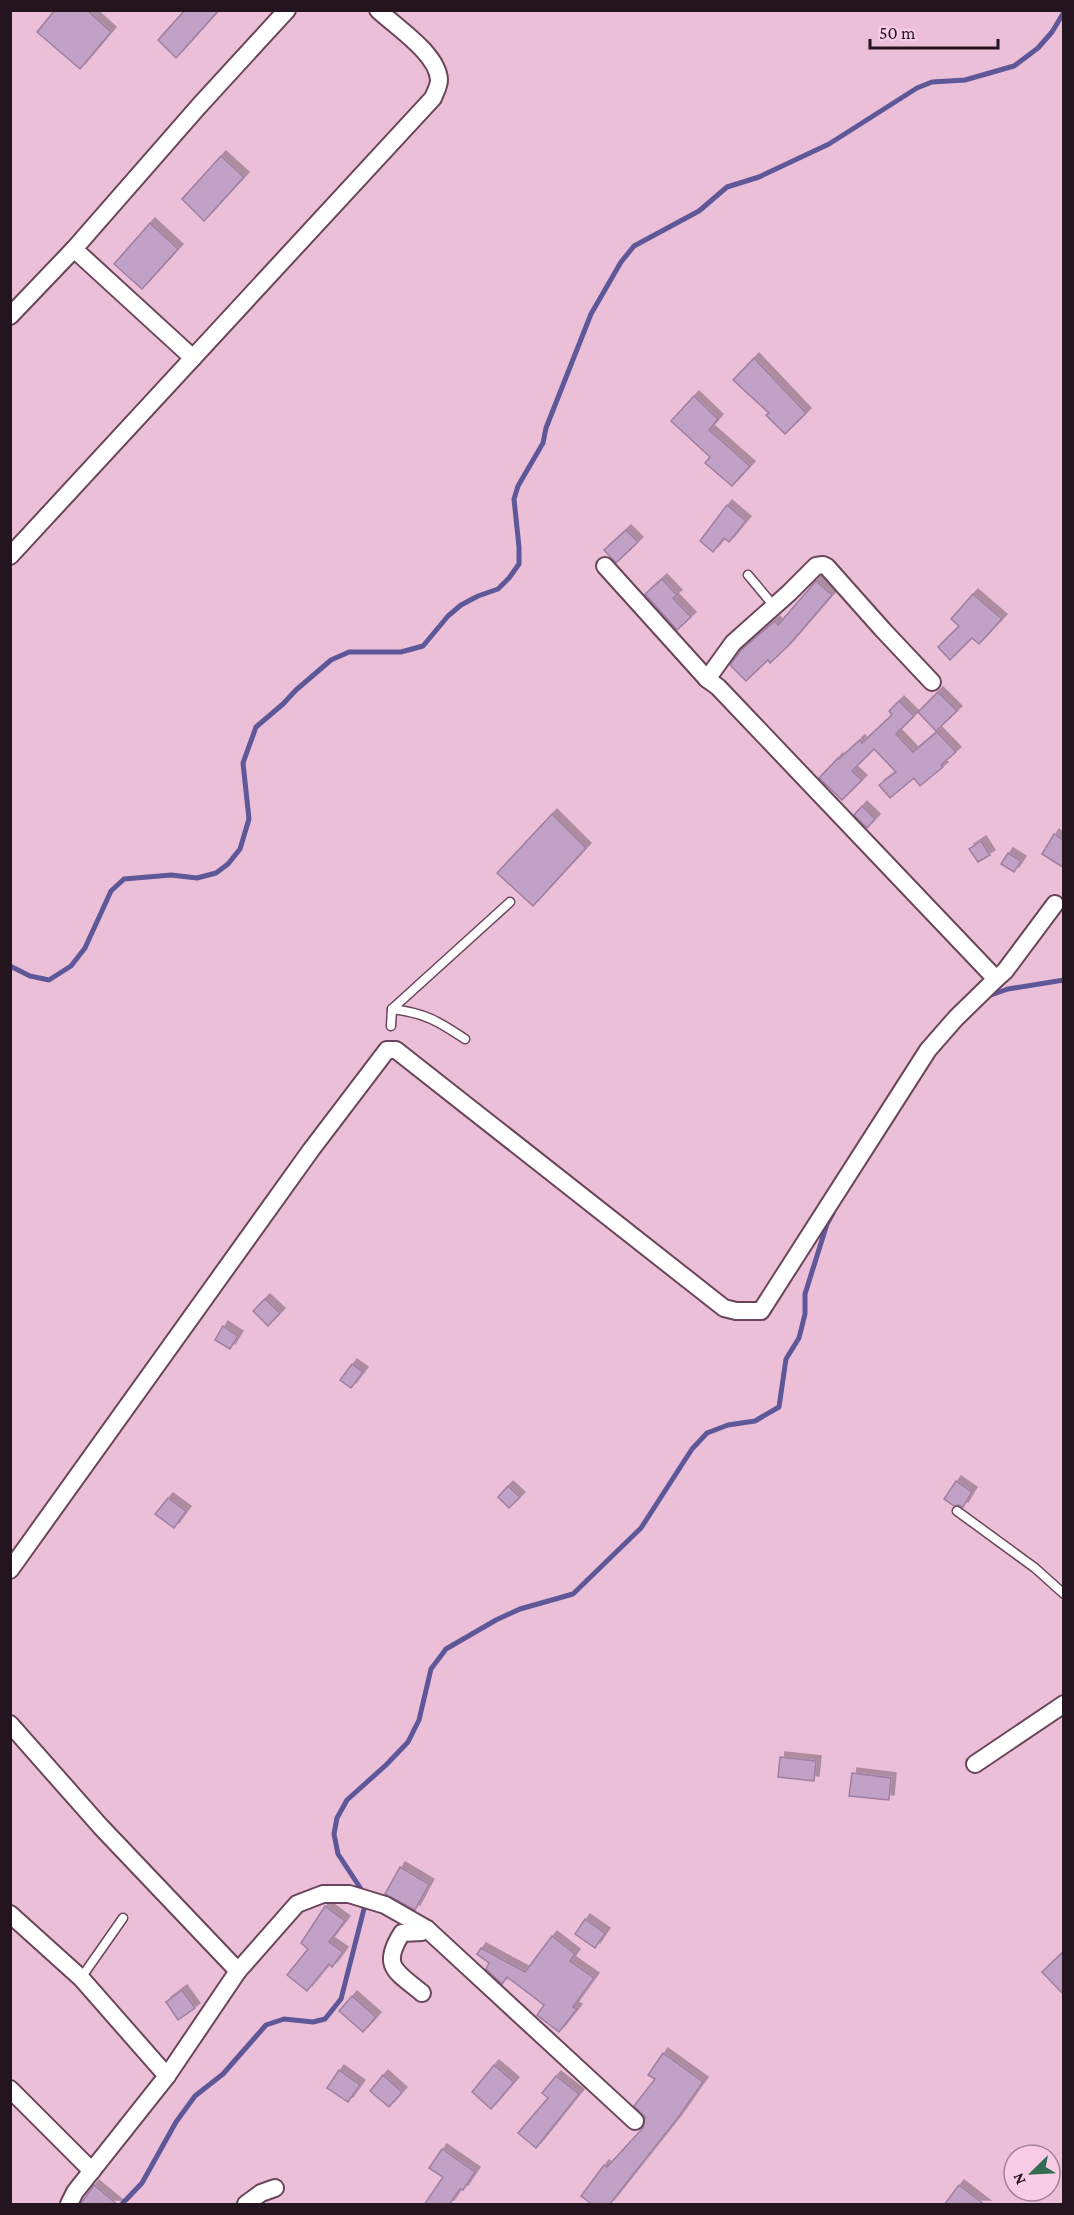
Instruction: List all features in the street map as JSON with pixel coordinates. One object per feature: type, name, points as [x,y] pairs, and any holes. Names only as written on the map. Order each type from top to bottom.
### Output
[{"type":"street","points":[[10,316],[74,249],[199,106],[287,10]]},
{"type":"street","points":[[10,556],[433,98],[440,82],[436,67],[428,55],[378,10]]},
{"type":"street","points":[[74,249],[193,358]]},
{"type":"street","points":[[706,679],[733,643],[816,566],[822,565],[827,567],[932,682]]},
{"type":"street","points":[[606,566],[706,679],[726,695],[996,979]]},
{"type":"street","points":[[10,1570],[389,1045],[724,1308],[736,1311],[761,1311],[928,1050],[956,1018],[1005,971],[1055,904]]},
{"type":"street","points":[[975,1764],[1064,1704]]},
{"type":"street","points":[[10,1724],[101,1827],[238,1971]]},
{"type":"street","points":[[69,2205],[75,2192],[167,2076],[238,1971],[297,1904],[323,1894],[349,1894],[385,1905],[427,1929],[635,2121]]},
{"type":"street","points":[[10,1914],[81,1978],[167,2076]]},
{"type":"street","points":[[422,1993],[393,1969],[390,1956],[402,1933],[422,1932],[427,1929]]},
{"type":"street","points":[[10,2089],[92,2171]]},
{"type":"street","points":[[246,2205],[261,2193],[275,2188]]},
{"type":"lane","points":[[748,576],[774,606]]},
{"type":"lane","points":[[391,1026],[392,1009],[510,902]]},
{"type":"lane","points":[[392,1009],[413,1011],[436,1020],[465,1039]]},
{"type":"lane","points":[[957,1511],[1035,1568],[1064,1594]]},
{"type":"lane","points":[[81,1978],[123,1918]]},
{"type":"building","points":[[55,10],[87,10],[111,32],[80,69],[37,32]]},
{"type":"building","points":[[185,10],[219,10],[176,58],[158,40]]},
{"type":"building","points":[[221,156],[244,177],[204,221],[182,199]]},
{"type":"building","points":[[150,223],[178,249],[142,289],[114,264]]},
{"type":"building","points":[[754,358],[806,413],[785,434],[766,415],[769,413],[733,380]]},
{"type":"building","points":[[694,396],[718,419],[709,430],[750,466],[732,486],[705,463],[710,457],[671,421]]},
{"type":"building","points":[[727,505],[746,521],[729,542],[724,538],[713,552],[700,541]]},
{"type":"building","points":[[626,530],[638,542],[616,563],[604,550]]},
{"type":"building","points":[[662,579],[677,595],[673,598],[691,617],[677,630],[645,594]]},
{"type":"building","points":[[816,581],[832,595],[789,645],[770,663],[768,660],[746,681],[730,665],[741,650],[775,621],[778,625]]},
{"type":"building","points":[[973,594],[1002,619],[979,644],[972,638],[950,660],[938,647],[959,626],[951,619]]},
{"type":"building","points":[[938,692],[957,711],[936,731],[918,712]]},
{"type":"building","points":[[899,701],[914,716],[896,734],[913,752],[937,732],[956,752],[941,765],[943,767],[920,786],[914,778],[890,798],[879,785],[896,772],[874,749],[852,771],[862,780],[842,800],[819,778],[838,758],[860,740],[862,743],[892,715],[889,711]]},
{"type":"building","points":[[862,806],[875,819],[867,828],[854,815]]},
{"type":"building","points":[[552,814],[586,848],[533,906],[497,873]]},
{"type":"building","points":[[1054,834],[1064,841],[1064,868],[1042,854]]},
{"type":"building","points":[[981,841],[990,855],[978,862],[969,849]]},
{"type":"building","points":[[1008,853],[1021,861],[1014,872],[1001,864]]},
{"type":"building","points":[[265,1299],[280,1313],[268,1326],[253,1311]]},
{"type":"building","points":[[223,1326],[238,1336],[230,1349],[215,1340]]},
{"type":"building","points":[[352,1364],[363,1372],[351,1388],[340,1380]]},
{"type":"building","points":[[956,1481],[972,1492],[963,1507],[954,1506],[944,1499]]},
{"type":"building","points":[[508,1486],[520,1497],[509,1508],[498,1497]]},
{"type":"building","points":[[168,1498],[186,1511],[174,1528],[155,1514]]},
{"type":"building","points":[[780,1757],[816,1761],[814,1781],[778,1777]]},
{"type":"building","points":[[852,1773],[891,1778],[889,1800],[849,1796]]},
{"type":"building","points":[[400,1867],[429,1884],[415,1910],[385,1894]]},
{"type":"building","points":[[325,1906],[345,1921],[329,1942],[343,1952],[332,1967],[329,1964],[307,1991],[287,1975],[308,1949],[301,1943]]},
{"type":"building","points":[[585,1919],[605,1933],[595,1948],[575,1934]]},
{"type":"building","points":[[552,1936],[575,1954],[570,1961],[594,1978],[573,2007],[577,2009],[559,2032],[537,2015],[544,2005],[507,1977],[502,1984],[486,1969],[489,1963],[477,1954],[481,1948],[525,1972]]},
{"type":"building","points":[[1064,1951],[1064,1995],[1042,1972]]},
{"type":"building","points":[[182,1990],[195,2008],[178,2020],[166,2002]]},
{"type":"building","points":[[352,1996],[376,2017],[363,2032],[339,2011]]},
{"type":"building","points":[[663,2053],[703,2082],[677,2119],[609,2205],[593,2205],[581,2196],[604,2165],[607,2167],[643,2128],[645,2117],[634,2106],[655,2079],[648,2075]]},
{"type":"building","points":[[494,2065],[514,2082],[491,2109],[472,2092]]},
{"type":"building","points":[[339,2070],[360,2085],[348,2102],[327,2088]]},
{"type":"building","points":[[383,2075],[402,2092],[389,2107],[370,2091]]},
{"type":"building","points":[[556,2076],[579,2094],[536,2148],[518,2133],[548,2098],[542,2093]]},
{"type":"building","points":[[442,2149],[475,2172],[449,2205],[424,2205],[443,2177],[429,2168]]},
{"type":"building","points":[[94,2185],[118,2205],[80,2205]]},
{"type":"building","points":[[959,2185],[985,2205],[944,2205]]},
{"type":"waterway","points":[[10,966],[30,976],[49,980],[71,966],[85,948],[111,891],[124,879],[171,875],[197,878],[216,873],[228,864],[240,849],[249,819],[243,763],[256,727],[331,660],[349,652],[401,652],[423,646],[448,616],[461,605],[498,589],[509,578],[519,564],[514,499],[518,486],[543,443],[546,428],[591,314],[621,262],[634,246],[699,211],[727,187],[759,177],[829,144],[917,88],[932,82],[965,80],[1014,66],[1038,48],[1052,32],[1064,12]]},
{"type":"waterway","points":[[988,996],[1008,989],[1064,980]]},
{"type":"waterway","points":[[122,2204],[142,2183],[176,2122],[195,2096],[223,2074],[266,2025],[284,2019],[313,2022],[325,2019],[341,1999],[364,1909],[361,1889],[338,1854],[334,1834],[337,1818],[347,1800],[408,1742],[419,1720],[431,1669],[446,1649],[520,1609],[573,1594],[641,1528],[692,1449],[707,1433],[728,1425],[755,1421],[779,1407],[786,1359],[799,1338],[805,1314],[805,1294],[827,1224],[833,1213]]}]
